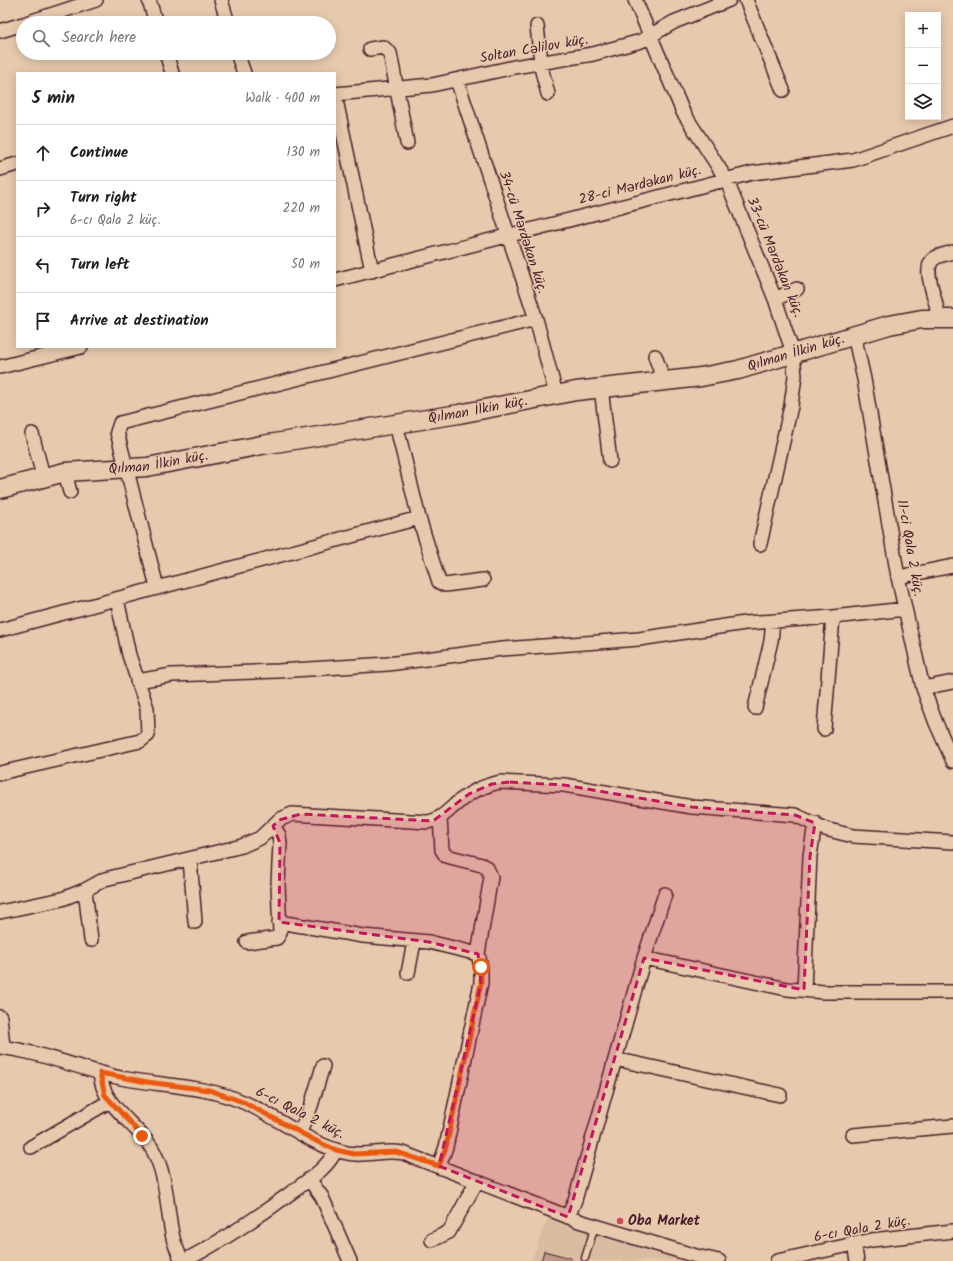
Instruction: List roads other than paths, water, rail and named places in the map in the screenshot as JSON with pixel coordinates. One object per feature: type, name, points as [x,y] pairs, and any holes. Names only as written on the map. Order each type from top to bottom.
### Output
[{"type":"street","points":[[46,16],[96,0]]},
{"type":"street","points":[[148,0],[154,16]]},
{"type":"street","points":[[220,0],[226,16]]},
{"type":"street","name":"33-cü Mərdəkan küç.","points":[[635,0],[683,112],[726,179],[775,299],[793,353],[795,376],[791,406],[760,544]]},
{"type":"street","name":"Soltan Cəlilov küç.","points":[[336,95],[396,89],[457,80],[627,46],[674,22],[729,0]]},
{"type":"street","points":[[746,0],[783,90]]},
{"type":"street","points":[[0,31],[16,26]]},
{"type":"street","points":[[536,26],[548,94]]},
{"type":"street","points":[[370,49],[383,47],[390,53],[407,143]]},
{"type":"street","points":[[168,60],[172,72]]},
{"type":"street","points":[[239,60],[244,72]]},
{"type":"street","name":"34-cü Mərdəkan küç.","points":[[457,80],[507,236],[536,319],[556,394]]},
{"type":"street","points":[[336,100],[372,270]]},
{"type":"street","name":"28-ci Mərdəkan küç.","points":[[336,280],[726,179],[752,173],[853,160],[953,126]]},
{"type":"street","points":[[0,169],[16,164]]},
{"type":"street","points":[[946,318],[938,307],[928,273],[928,266],[935,258],[953,252]]},
{"type":"street","points":[[775,299],[797,289]]},
{"type":"street","name":"Qılman İlkin küç.","points":[[0,489],[43,476],[65,472],[153,466],[262,444],[459,414],[556,394],[722,373],[910,320],[946,318]]},
{"type":"street","points":[[157,587],[125,468],[117,432],[117,427],[123,422],[536,319]]},
{"type":"street","name":"11-ci Qala 2 küç.","points":[[854,335],[864,379],[898,577],[923,688],[936,723],[953,761]]},
{"type":"street","points":[[0,367],[77,348]]},
{"type":"street","points":[[655,356],[664,381]]},
{"type":"street","points":[[601,388],[610,461]]},
{"type":"street","points":[[396,424],[419,518],[439,582],[445,585],[484,580]]},
{"type":"street","points":[[32,434],[43,476]]},
{"type":"street","points":[[65,472],[70,492]]},
{"type":"street","points":[[0,630],[419,518]]},
{"type":"street","points":[[898,577],[953,566]]},
{"type":"street","points":[[0,773],[145,738],[149,730],[148,717],[129,655],[117,599]]},
{"type":"street","points":[[137,681],[172,675],[278,672],[388,664],[502,649],[639,639],[773,621],[833,617],[905,609]]},
{"type":"street","points":[[824,729],[833,617]]},
{"type":"street","points":[[755,708],[771,641],[773,621]]},
{"type":"street","points":[[923,688],[953,682]]},
{"type":"street","points":[[0,912],[62,899],[86,890],[105,879],[242,846],[260,838],[279,820],[292,814],[421,822],[440,818],[469,794],[492,784],[510,782],[564,785],[692,807],[795,815],[815,823],[825,829],[852,836],[953,842]]},
{"type":"street","points":[[439,1166],[446,1147],[481,983],[481,967],[478,954],[491,877],[490,872],[482,865],[446,856],[442,850],[440,818]]},
{"type":"street","points":[[804,990],[810,856],[815,823]]},
{"type":"street","points":[[247,942],[276,938],[280,933],[278,884],[280,843],[279,835],[273,826]]},
{"type":"street","points":[[190,859],[195,922]]},
{"type":"street","points":[[86,890],[91,940]]},
{"type":"street","points":[[568,1217],[575,1200],[644,958],[665,894]]},
{"type":"street","points":[[279,922],[363,936],[414,942],[429,942],[478,954]]},
{"type":"street","points":[[408,974],[414,942]]},
{"type":"street","points":[[644,958],[769,986],[804,990],[953,992]]},
{"type":"street","points":[[0,1017],[2,1047]]},
{"type":"street","name":"6-cı Qala 2 küç.","points":[[2,1047],[36,1054],[100,1073],[147,1082],[209,1090],[243,1102],[336,1150],[354,1154],[396,1152],[439,1166],[568,1217],[696,1256],[719,1261]]},
{"type":"street","points":[[615,1058],[780,1095]]},
{"type":"street","points":[[300,1132],[311,1106],[323,1066]]},
{"type":"street","points":[[100,1073],[102,1088],[110,1101],[142,1136],[156,1156],[167,1197],[173,1238],[183,1261],[228,1237],[309,1179],[327,1164],[336,1150]]},
{"type":"street","points":[[31,1147],[110,1101]]},
{"type":"street","points":[[853,1135],[953,1126]]},
{"type":"street","points":[[309,1179],[322,1197],[350,1261]]},
{"type":"street","points":[[432,1240],[449,1232],[477,1181]]},
{"type":"street","name":"6-cı Qala 2 küç.","points":[[777,1261],[885,1238],[953,1231]]},
{"type":"street","points":[[854,1244],[857,1261]]},
{"type":"lane","points":[[585,1258],[595,1226]]},
{"type":"place","name":"Oba Market","points":[[620,1221]]}]
